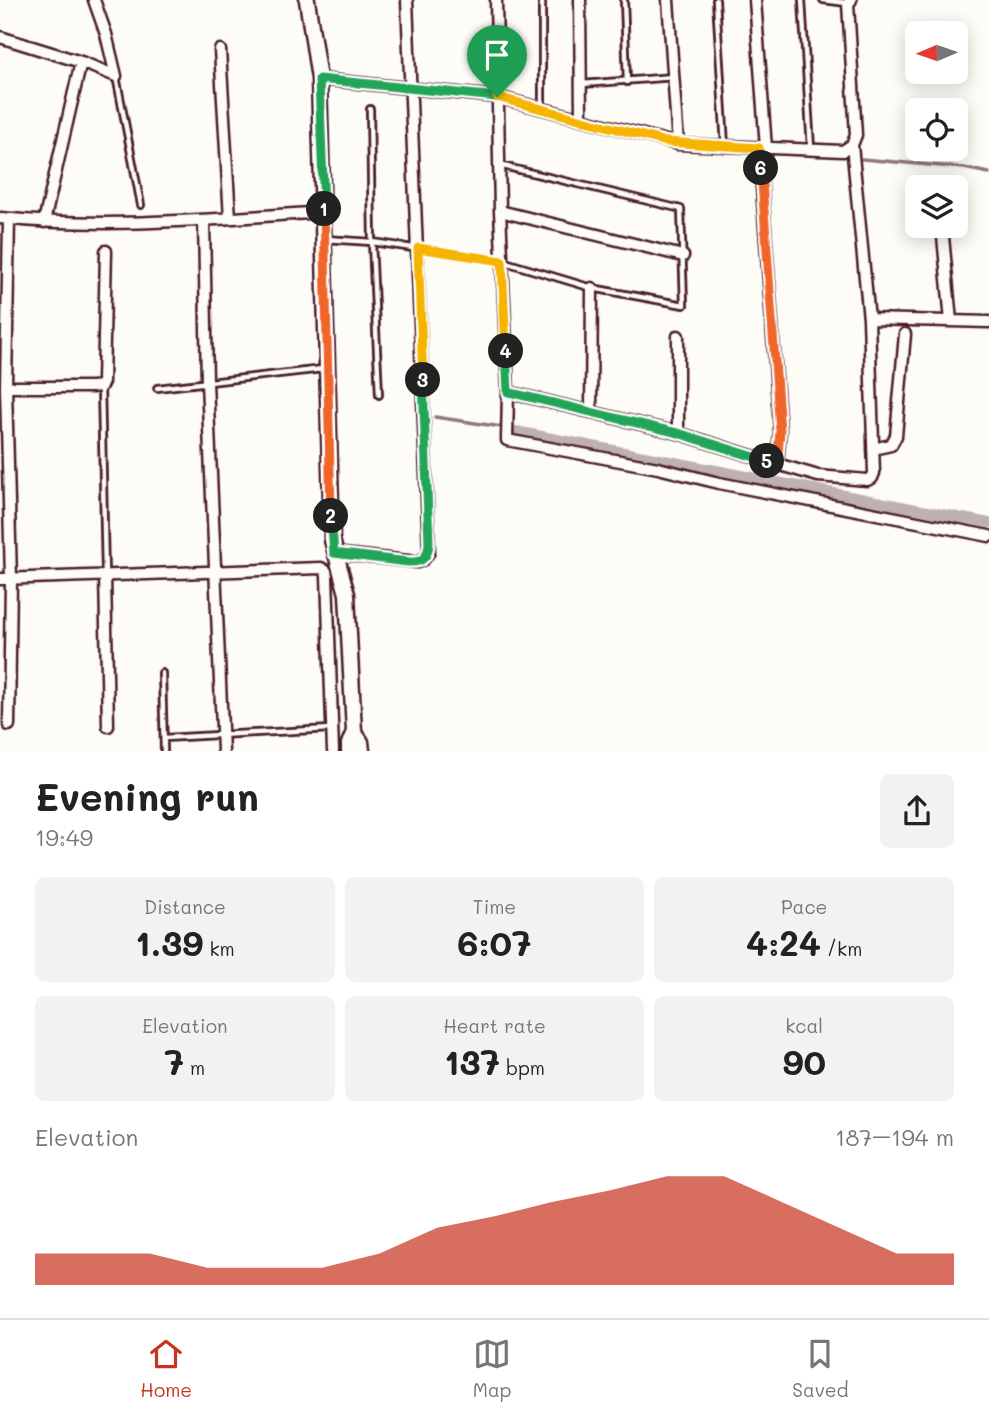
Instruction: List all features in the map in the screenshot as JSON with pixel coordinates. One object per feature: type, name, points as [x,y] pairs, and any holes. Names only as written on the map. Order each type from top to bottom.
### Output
[{"type":"street","points":[[94,0],[116,76]]},
{"type":"street","points":[[307,0],[319,79],[332,540],[347,594],[354,732],[349,751]]},
{"type":"street","points":[[334,553],[417,562],[424,559],[429,552],[407,0]]},
{"type":"street","points":[[496,0],[500,211],[508,392],[507,440],[989,536]]},
{"type":"street","points":[[580,0],[580,118]]},
{"type":"street","points":[[667,0],[678,144]]},
{"type":"street","points":[[755,0],[780,431],[777,464]]},
{"type":"street","points":[[508,392],[678,433],[818,476],[867,480],[872,478],[869,319],[852,145],[856,135],[850,2]]},
{"type":"street","points":[[0,37],[81,62],[116,76]]},
{"type":"street","points":[[220,50],[230,218]]},
{"type":"street","points":[[44,222],[81,62]]},
{"type":"street","points":[[319,79],[497,97],[678,144],[843,151],[852,145]]},
{"type":"street","points":[[500,211],[683,256]]},
{"type":"street","points":[[9,725],[5,579],[4,218],[125,224],[324,212]]},
{"type":"street","points":[[204,221],[207,382],[223,751]]},
{"type":"street","points":[[943,238],[951,321]]},
{"type":"street","points":[[6,387],[101,386],[105,377],[106,251]]},
{"type":"street","points":[[591,412],[592,288]]},
{"type":"street","points":[[869,319],[989,322]]},
{"type":"street","points":[[873,449],[891,445],[896,436],[905,334]]},
{"type":"street","points":[[678,336],[678,433]]},
{"type":"street","points":[[5,579],[321,568],[326,571],[334,751]]},
{"type":"street","points":[[105,575],[108,726]]},
{"type":"street","points":[[354,732],[361,742],[362,751]]},
{"type":"lane","points":[[542,0],[542,107]]},
{"type":"lane","points":[[624,0],[627,82]]},
{"type":"lane","points":[[716,0],[726,147]]},
{"type":"lane","points":[[802,0],[811,149]]},
{"type":"lane","points":[[823,0],[850,2]]},
{"type":"lane","points":[[116,76],[141,205]]},
{"type":"lane","points":[[581,85],[674,77]]},
{"type":"lane","points":[[370,109],[372,242],[379,395]]},
{"type":"lane","points":[[325,239],[372,242],[502,261],[592,288],[684,305],[681,209],[499,165]]},
{"type":"lane","points":[[157,388],[328,368]]},
{"type":"lane","points":[[101,386],[105,575]]},
{"type":"lane","points":[[162,673],[164,751]]},
{"type":"lane","points":[[164,738],[333,729]]},
{"type":"waterway","points":[[862,159],[964,168],[989,173]]},
{"type":"waterway","points":[[435,417],[502,427]]},
{"type":"waterway","points":[[516,431],[989,523]]},
{"type":"route","points":[[319,79],[497,97],[666,142],[759,148],[780,431],[777,464],[678,433],[508,392],[502,261],[418,248],[429,552],[424,559],[417,562],[334,553],[319,79]]}]
